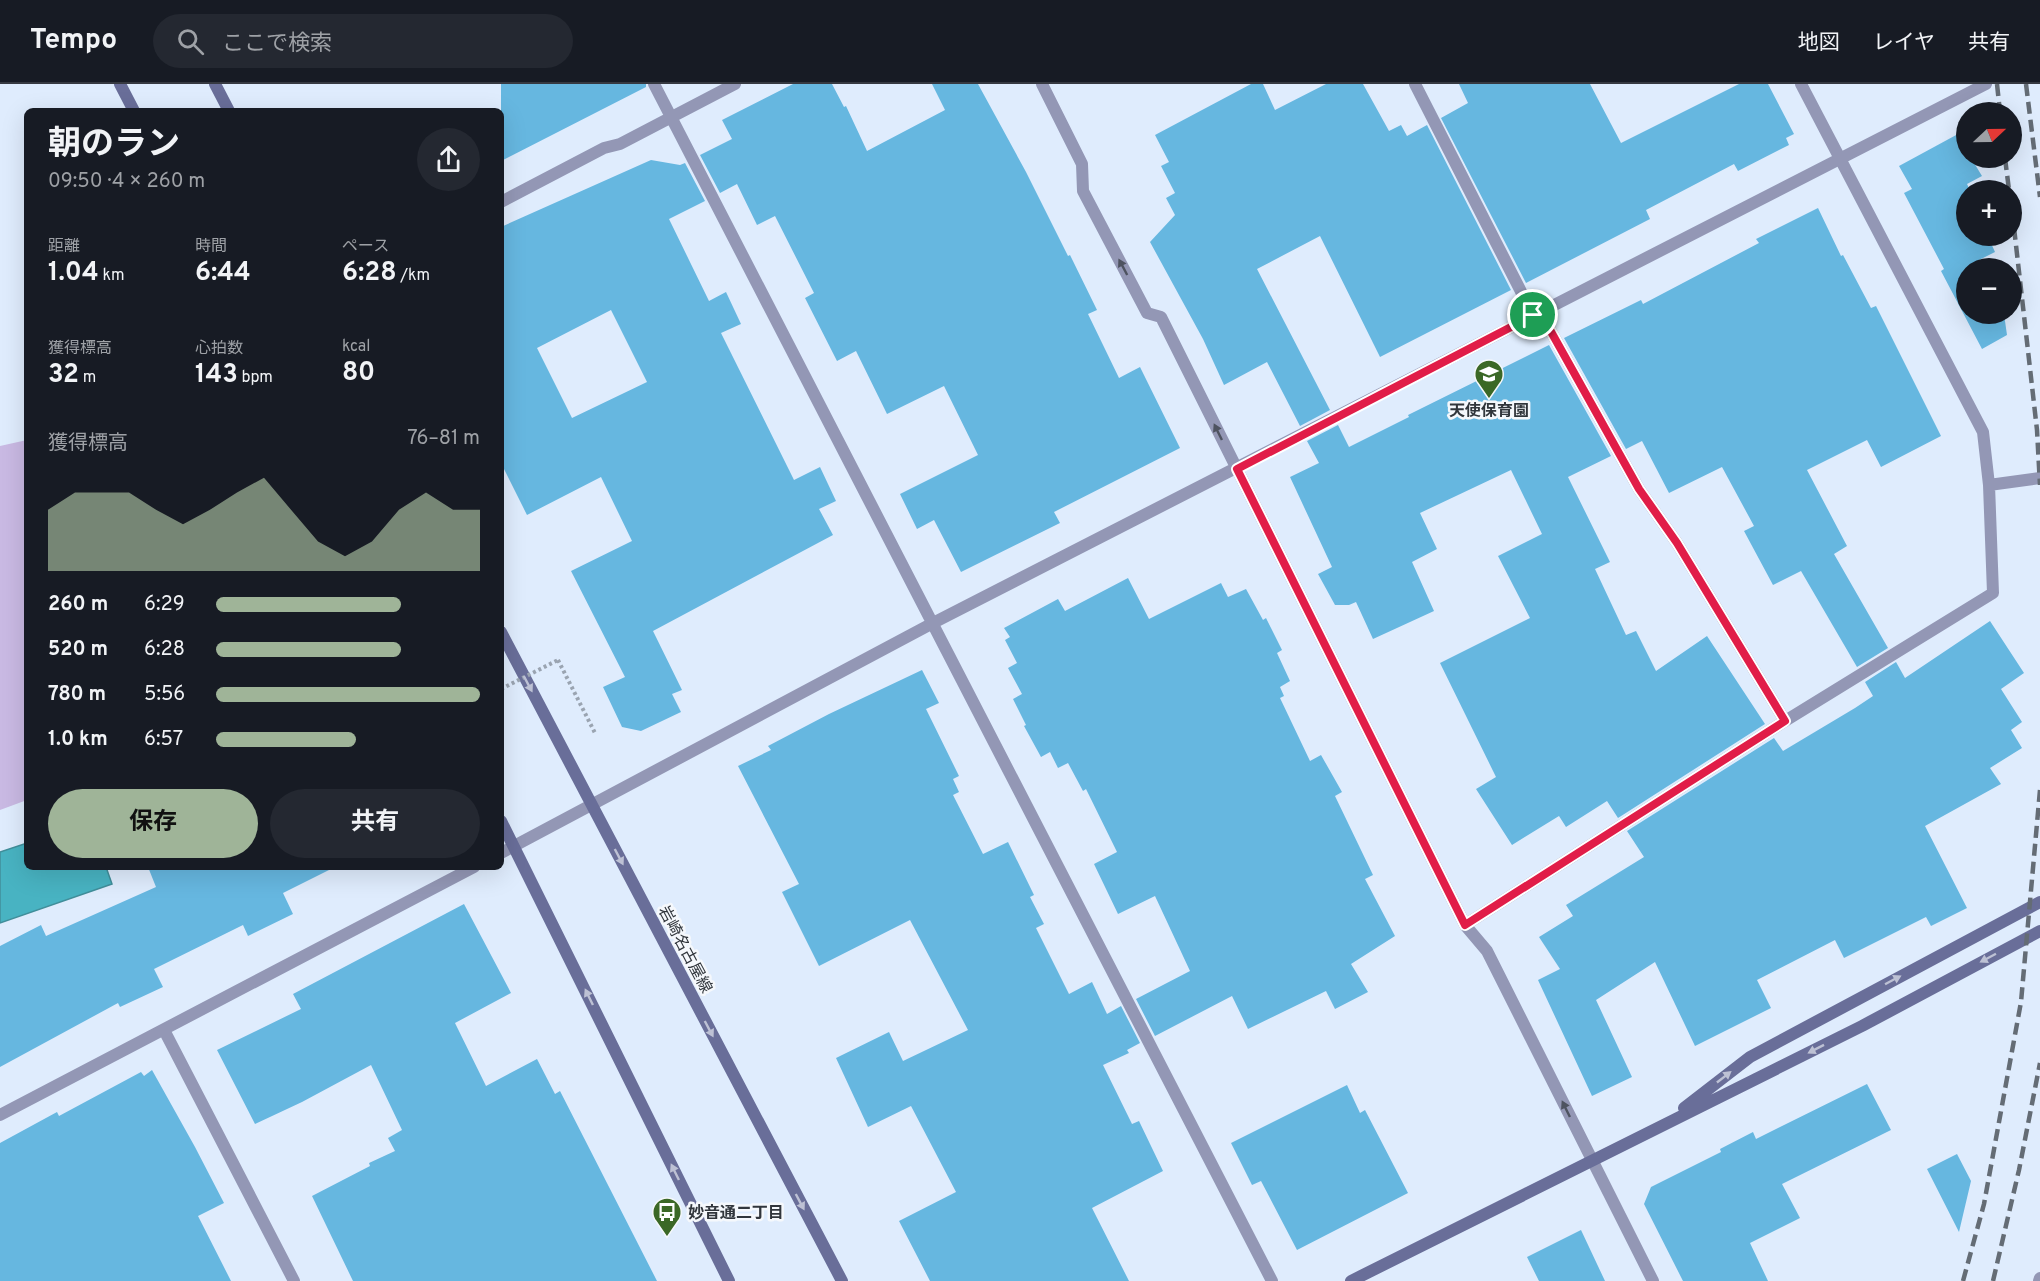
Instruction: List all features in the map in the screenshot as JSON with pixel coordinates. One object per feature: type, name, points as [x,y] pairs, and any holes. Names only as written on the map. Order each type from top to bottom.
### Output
[{"type":"main road","points":[[120,84],[132,108]]},
{"type":"main road","points":[[215,84],[227,108]]},
{"type":"main road","name":"岩崎名古屋線","points":[[504,638],[842,1281]]},
{"type":"main road","points":[[504,827],[729,1281]]},
{"type":"main road","points":[[1662,1126],[1750,1057],[2040,902]]},
{"type":"main road","points":[[1351,1281],[1862,1026],[2040,931]]},
{"type":"street","points":[[654,84],[1272,1281]]},
{"type":"street","points":[[504,199],[604,148],[620,144],[735,84]]},
{"type":"street","points":[[1042,84],[1082,164],[1083,191],[1147,313],[1161,317],[1465,925],[1487,951],[1653,1281]]},
{"type":"street","points":[[1415,84],[1537,313],[1639,489],[1677,543],[1785,721]]},
{"type":"street","points":[[1465,925],[1785,721],[1993,593],[1989,485],[1983,432],[1801,84]]},
{"type":"street","points":[[504,851],[933,623],[1986,84]]},
{"type":"street","points":[[1989,485],[2040,478]]},
{"type":"street","points":[[0,1115],[468,870]]},
{"type":"street","points":[[164,1030],[294,1281]]},
{"type":"path","points":[[504,687],[558,660],[595,733]]},
{"type":"shaded area","points":[[24,441],[24,801],[0,810],[0,446]]},
{"type":"water","points":[[24,844],[24,870],[107,870],[112,884],[0,923],[0,852]]},
{"type":"building","points":[[501,84],[646,84],[646,87],[504,159],[504,108],[501,108]]},
{"type":"building","points":[[793,84],[832,84],[844,107],[846,106],[867,151],[945,110],[932,84],[978,84],[1097,310],[1088,314],[1119,378],[1140,367],[1180,448],[1054,512],[1060,523],[961,572],[934,520],[917,529],[900,494],[978,455],[944,386],[887,414],[856,351],[837,361],[805,298],[814,293],[775,216],[757,225],[737,184],[720,193],[700,155],[732,139],[722,120]]},
{"type":"building","points":[[1251,84],[1263,84],[1275,110],[1326,84],[1363,84],[1389,131],[1401,125],[1407,136],[1427,125],[1511,290],[1380,357],[1320,236],[1257,269],[1330,410],[1300,426],[1267,362],[1224,385],[1203,339],[1150,242],[1175,215],[1166,198],[1175,193],[1161,166],[1169,162],[1155,135]]},
{"type":"building","points":[[1459,84],[1590,84],[1621,143],[1739,84],[1768,84],[1794,134],[1786,138],[1789,145],[1738,171],[1734,164],[1646,210],[1650,219],[1526,283],[1441,118],[1468,103]]},
{"type":"building","points":[[1956,135],[1956,168],[1977,168],[1982,176],[1974,180],[1956,180],[1956,246],[1992,246],[1995,252],[1983,258],[1956,258],[1956,300],[1941,271],[1944,269],[1904,193],[1912,189],[1899,166]]},
{"type":"building","points":[[651,160],[680,165],[685,163],[705,201],[669,219],[709,301],[726,292],[741,324],[721,333],[794,480],[820,467],[836,501],[819,509],[833,535],[653,631],[682,690],[672,694],[681,712],[641,731],[622,727],[603,687],[625,677],[571,571],[632,541],[601,477],[527,515],[504,469],[504,226]],"holes":[[[611,310],[647,382],[572,418],[537,348]]]},
{"type":"building","points":[[1818,208],[1841,256],[1843,255],[1871,308],[1876,306],[1941,436],[1881,467],[1867,440],[1807,470],[1847,546],[1834,554],[1888,648],[1857,667],[1801,571],[1773,585],[1744,531],[1754,526],[1722,467],[1669,493],[1642,441],[1626,449],[1564,338],[1641,300],[1643,304],[1759,243],[1756,239]]},
{"type":"building","points":[[1969,324],[2005,324],[2007,335],[1982,349]]},
{"type":"building","points":[[1549,345],[1611,456],[1568,477],[1610,562],[1595,569],[1626,635],[1636,631],[1656,671],[1707,636],[1765,724],[1618,818],[1607,801],[1566,827],[1559,816],[1512,845],[1476,789],[1496,777],[1440,663],[1530,618],[1498,556],[1542,534],[1511,470],[1420,513],[1437,549],[1412,562],[1434,611],[1373,639],[1356,602],[1349,605],[1335,605],[1318,574],[1332,567],[1290,477],[1319,463],[1307,441],[1338,425],[1349,447]]},
{"type":"building","points":[[1128,578],[1149,619],[1221,583],[1228,597],[1246,589],[1263,620],[1266,618],[1282,650],[1277,653],[1290,681],[1280,687],[1284,696],[1280,698],[1310,761],[1321,755],[1342,792],[1335,796],[1373,875],[1365,879],[1395,936],[1351,964],[1368,992],[1335,1009],[1326,991],[1248,1029],[1232,996],[1155,1036],[1136,999],[1190,971],[1155,896],[1118,914],[1094,864],[1117,852],[1086,789],[1083,791],[1068,763],[1058,768],[1050,752],[1041,757],[1024,726],[1026,725],[1013,699],[1022,694],[1008,668],[1017,663],[1005,640],[1010,637],[1004,628],[1058,599],[1065,611]]},
{"type":"building","points":[[1990,621],[2024,673],[2001,689],[2022,722],[2011,730],[2022,748],[1990,768],[2001,784],[1925,826],[1967,908],[1931,926],[1926,917],[1844,958],[1835,940],[1757,980],[1771,1008],[1695,1046],[1655,962],[1596,1000],[1632,1077],[1592,1096],[1538,980],[1560,969],[1539,937],[1573,916],[1566,905],[1644,857],[1627,831],[1774,738],[1783,751],[1855,708],[1873,696],[1865,682],[1896,662],[1905,678]]},
{"type":"building","points":[[922,670],[939,703],[926,709],[959,776],[953,779],[959,792],[953,795],[983,854],[1008,842],[1034,895],[1030,897],[1044,924],[1036,928],[1069,994],[1092,982],[1107,1014],[1121,1006],[1140,1043],[1127,1050],[1129,1053],[1103,1065],[1132,1124],[1139,1121],[1163,1171],[1092,1208],[1129,1281],[930,1281],[899,1221],[956,1192],[911,1106],[868,1127],[836,1058],[889,1032],[903,1061],[968,1030],[910,920],[819,966],[782,892],[799,884],[738,766],[771,750],[768,746],[829,714]]},
{"type":"building","points":[[149,870],[329,870],[283,893],[293,914],[248,936],[243,925],[154,969],[163,987],[120,1007],[118,1003],[0,1067],[0,946],[41,925],[46,936],[156,887]]},
{"type":"building","points":[[464,904],[511,993],[455,1023],[486,1086],[537,1059],[555,1094],[560,1091],[657,1281],[353,1281],[312,1196],[370,1166],[369,1163],[395,1151],[388,1138],[402,1130],[371,1065],[255,1124],[217,1050],[301,1009],[293,994]]},
{"type":"building","points":[[152,1070],[224,1203],[198,1216],[231,1281],[0,1281],[0,1143],[57,1112],[59,1116],[141,1072],[144,1076]]},
{"type":"building","points":[[1867,1084],[1891,1130],[1782,1184],[1800,1218],[1750,1243],[1768,1281],[1683,1281],[1644,1204],[1651,1187],[1721,1152],[1720,1149],[1753,1132],[1756,1139]]},
{"type":"building","points":[[1347,1085],[1360,1113],[1365,1110],[1408,1193],[1297,1250],[1261,1181],[1252,1185],[1231,1143]]},
{"type":"building","points":[[1957,1154],[1971,1181],[1959,1232],[1927,1169]]},
{"type":"building","points":[[1581,1230],[1605,1281],[1539,1281],[1527,1257]]},
{"type":"railway","points":[[1997,84],[1999,102]]},
{"type":"railway","points":[[2026,84],[2040,197]]},
{"type":"railway","points":[[2006,168],[2008,180]]},
{"type":"railway","points":[[2016,246],[2037,430],[2040,485]]},
{"type":"railway","points":[[1963,1281],[1984,1204],[2021,1002],[2040,790]]},
{"type":"railway","points":[[1993,1281],[2019,1170],[2040,1063]]},
{"type":"place","name":"天使保育園","points":[[1489,400]]},
{"type":"place","name":"妙音通二丁目","points":[[667,1238]]},
{"type":"route","points":[[1540,312],[1639,489],[1677,543],[1785,721],[1465,925],[1237,469],[1533,315],[1540,312]]}]
